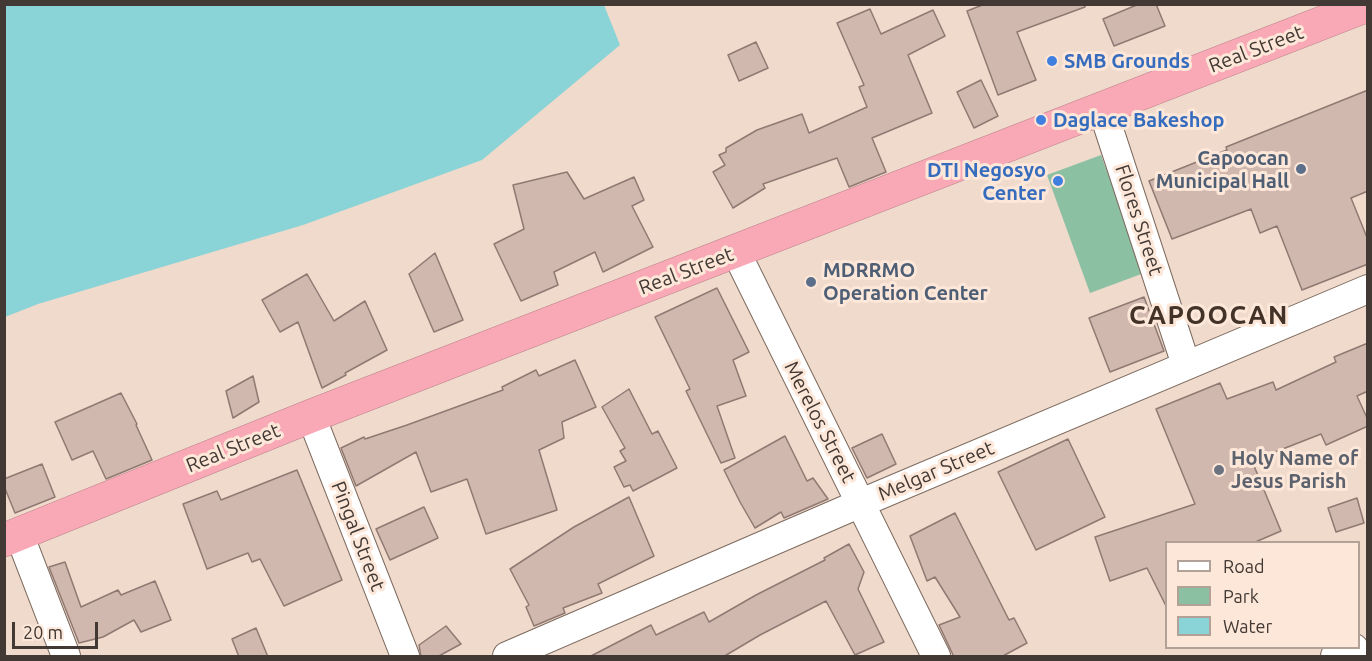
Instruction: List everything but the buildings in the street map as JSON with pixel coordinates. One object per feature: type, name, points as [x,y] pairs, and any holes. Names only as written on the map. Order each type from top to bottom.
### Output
[{"type":"highway","name":"Real Street","points":[[12,537],[311,416],[1368,5]]},
{"type":"street","name":"Flores Street","points":[[1102,108],[1186,365]]},
{"type":"street","name":"Merelos Street","points":[[736,252],[936,657]]},
{"type":"street","name":"Melgar Street","points":[[507,657],[861,503],[1368,289]]},
{"type":"street","name":"Pingal Street","points":[[311,416],[405,657]]},
{"type":"street","points":[[12,537],[66,657]]},
{"type":"street","points":[[1335,657],[1352,649]]},
{"type":"green space","points":[[1101,155],[1144,273],[1090,293],[1047,175]]},
{"type":"water","points":[[5,4],[604,5],[620,45],[482,160],[303,225],[38,304],[5,317]]},
{"type":"place","name":"SMB Grounds","points":[[1052,61]]},
{"type":"place","name":"Daglace Bakeshop","points":[[1041,120]]},
{"type":"place","name":"Capoocan Municipal Hall","points":[[1301,169]]},
{"type":"place","name":"DTI Negosyo Center","points":[[1058,181]]},
{"type":"place","name":"MDRRMO Operation Center","points":[[811,282]]},
{"type":"place","name":"Holy Name of Jesus Parish","points":[[1219,470]]},
{"type":"district","name":"CAPOOCAN","points":[[1209,315]]}]
